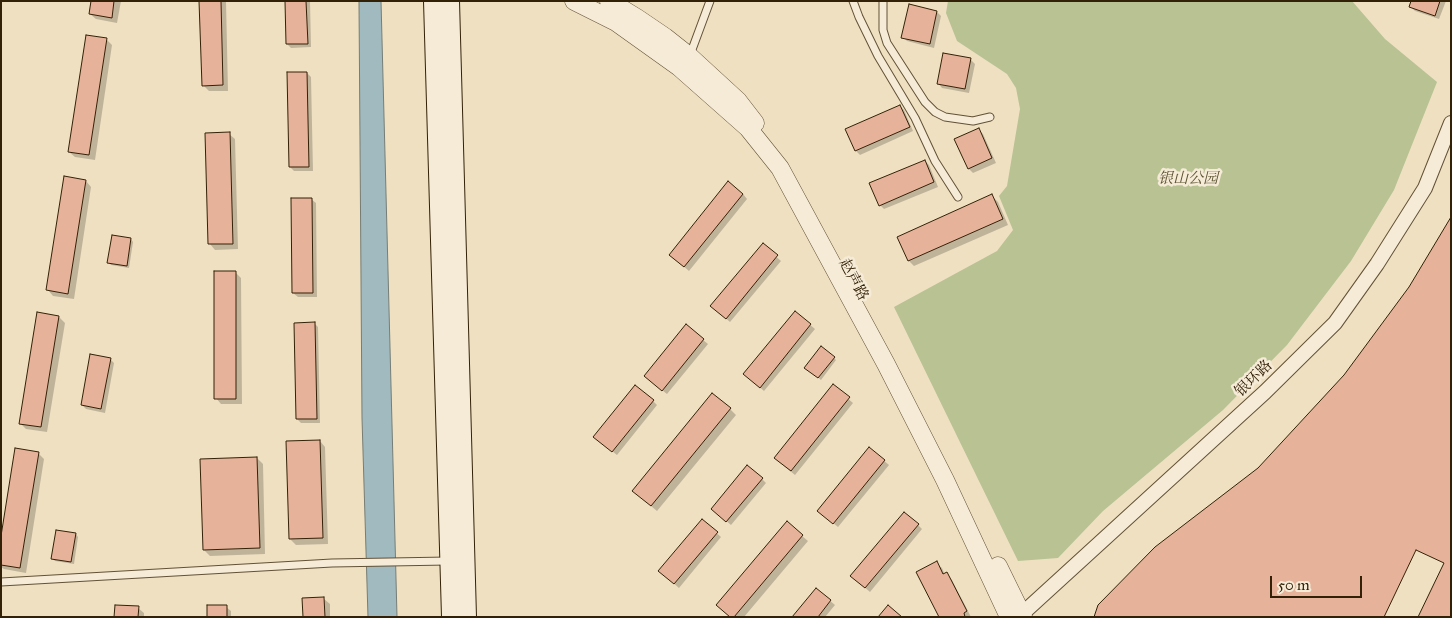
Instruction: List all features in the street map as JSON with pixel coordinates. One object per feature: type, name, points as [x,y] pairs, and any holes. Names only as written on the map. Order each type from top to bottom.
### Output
[{"type":"main road","points":[[434,1],[452,617]]},
{"type":"main road","points":[[449,1],[466,617]]},
{"type":"street","points":[[574,1],[616,22],[680,67],[748,128],[780,168],[1019,616]]},
{"type":"street","name":"赵声路","points":[[608,1],[651,27],[690,56],[738,101],[791,167],[857,287],[930,427],[1019,616]]},
{"type":"street","name":"银环路","points":[[1019,616],[1265,392],[1334,323],[1377,264],[1425,188],[1451,122]]},
{"type":"lane","points":[[690,56],[710,1]]},
{"type":"lane","points":[[853,1],[878,56],[915,118],[934,160],[958,197]]},
{"type":"lane","points":[[883,1],[883,30],[887,43],[925,102],[935,112],[945,117],[973,121],[990,116]]},
{"type":"lane","points":[[1,582],[450,560]]},
{"type":"green space","name":"银山公园","points":[[948,1],[1352,1],[1385,39],[1437,82],[1394,190],[1351,261],[1287,345],[1223,410],[1103,511],[1058,558],[1018,561],[894,307],[997,251],[1013,230],[999,196],[1007,186],[1020,109],[1016,88],[1007,74],[957,41],[946,13]]},
{"type":"water","points":[[359,1],[381,1],[397,617],[368,617],[362,418]]},
{"type":"building","points":[[91,1],[114,1],[112,18],[89,14]]},
{"type":"building","points":[[199,1],[221,1],[223,85],[202,86]]},
{"type":"building","points":[[285,1],[306,1],[308,44],[286,44]]},
{"type":"building","points":[[1411,1],[1440,1],[1435,16],[1409,7]]},
{"type":"building","points":[[909,4],[937,11],[930,44],[901,38]]},
{"type":"building","points":[[86,35],[107,38],[89,155],[68,152]]},
{"type":"building","points":[[943,53],[971,58],[965,89],[937,84]]},
{"type":"building","points":[[287,72],[307,72],[309,167],[289,167]]},
{"type":"building","points":[[900,105],[910,127],[855,151],[845,129]]},
{"type":"building","points":[[979,128],[992,158],[968,169],[954,139]]},
{"type":"building","points":[[230,132],[233,244],[208,244],[205,133]]},
{"type":"building","points":[[925,160],[934,182],[879,206],[869,183]]},
{"type":"building","points":[[64,176],[86,180],[68,294],[46,290]]},
{"type":"building","points":[[728,181],[743,194],[684,267],[669,255]]},
{"type":"building","points":[[992,194],[1003,219],[908,261],[897,237]]},
{"type":"building","points":[[291,198],[312,198],[313,293],[292,293]]},
{"type":"building","points":[[1451,217],[1451,617],[1094,617],[1098,605],[1155,547],[1258,468],[1344,375],[1409,287]]},
{"type":"building","points":[[112,235],[131,238],[127,266],[107,263]]},
{"type":"building","points":[[763,243],[778,255],[726,319],[710,306]]},
{"type":"building","points":[[214,271],[236,271],[236,399],[214,399]]},
{"type":"building","points":[[795,311],[811,324],[760,388],[743,374]]},
{"type":"building","points":[[37,312],[59,316],[41,427],[19,424]]},
{"type":"building","points":[[315,322],[317,419],[296,419],[294,323]]},
{"type":"building","points":[[686,324],[704,339],[662,391],[644,376]]},
{"type":"building","points":[[821,346],[835,357],[818,378],[804,368]]},
{"type":"building","points":[[90,354],[111,358],[101,409],[81,405]]},
{"type":"building","points":[[833,384],[850,397],[791,471],[774,458]]},
{"type":"building","points":[[635,385],[654,400],[612,452],[593,437]]},
{"type":"building","points":[[712,393],[731,408],[651,506],[632,491]]},
{"type":"building","points":[[320,440],[323,538],[289,539],[286,441]]},
{"type":"building","points":[[869,447],[885,460],[833,524],[817,511]]},
{"type":"building","points":[[15,448],[39,452],[20,568],[1,565],[1,536]]},
{"type":"building","points":[[257,457],[260,548],[203,550],[200,459]]},
{"type":"building","points":[[747,465],[763,478],[726,522],[711,509]]},
{"type":"building","points":[[904,512],[919,524],[865,588],[850,576]]},
{"type":"building","points":[[702,519],[718,532],[674,584],[658,571]]},
{"type":"building","points":[[787,521],[803,535],[734,617],[730,617],[716,605]]},
{"type":"building","points":[[56,530],[76,533],[71,562],[51,559]]},
{"type":"building","points":[[1416,550],[1444,563],[1418,617],[1384,617]]},
{"type":"building","points":[[937,561],[943,574],[947,572],[967,611],[964,613],[965,617],[939,617],[916,572]]},
{"type":"building","points":[[816,588],[831,600],[818,617],[792,617]]},
{"type":"building","points":[[324,597],[325,617],[303,617],[302,598]]},
{"type":"building","points":[[115,605],[139,606],[138,617],[114,617]]},
{"type":"building","points":[[207,605],[227,605],[227,617],[207,617]]},
{"type":"building","points":[[888,605],[902,617],[878,617]]}]
